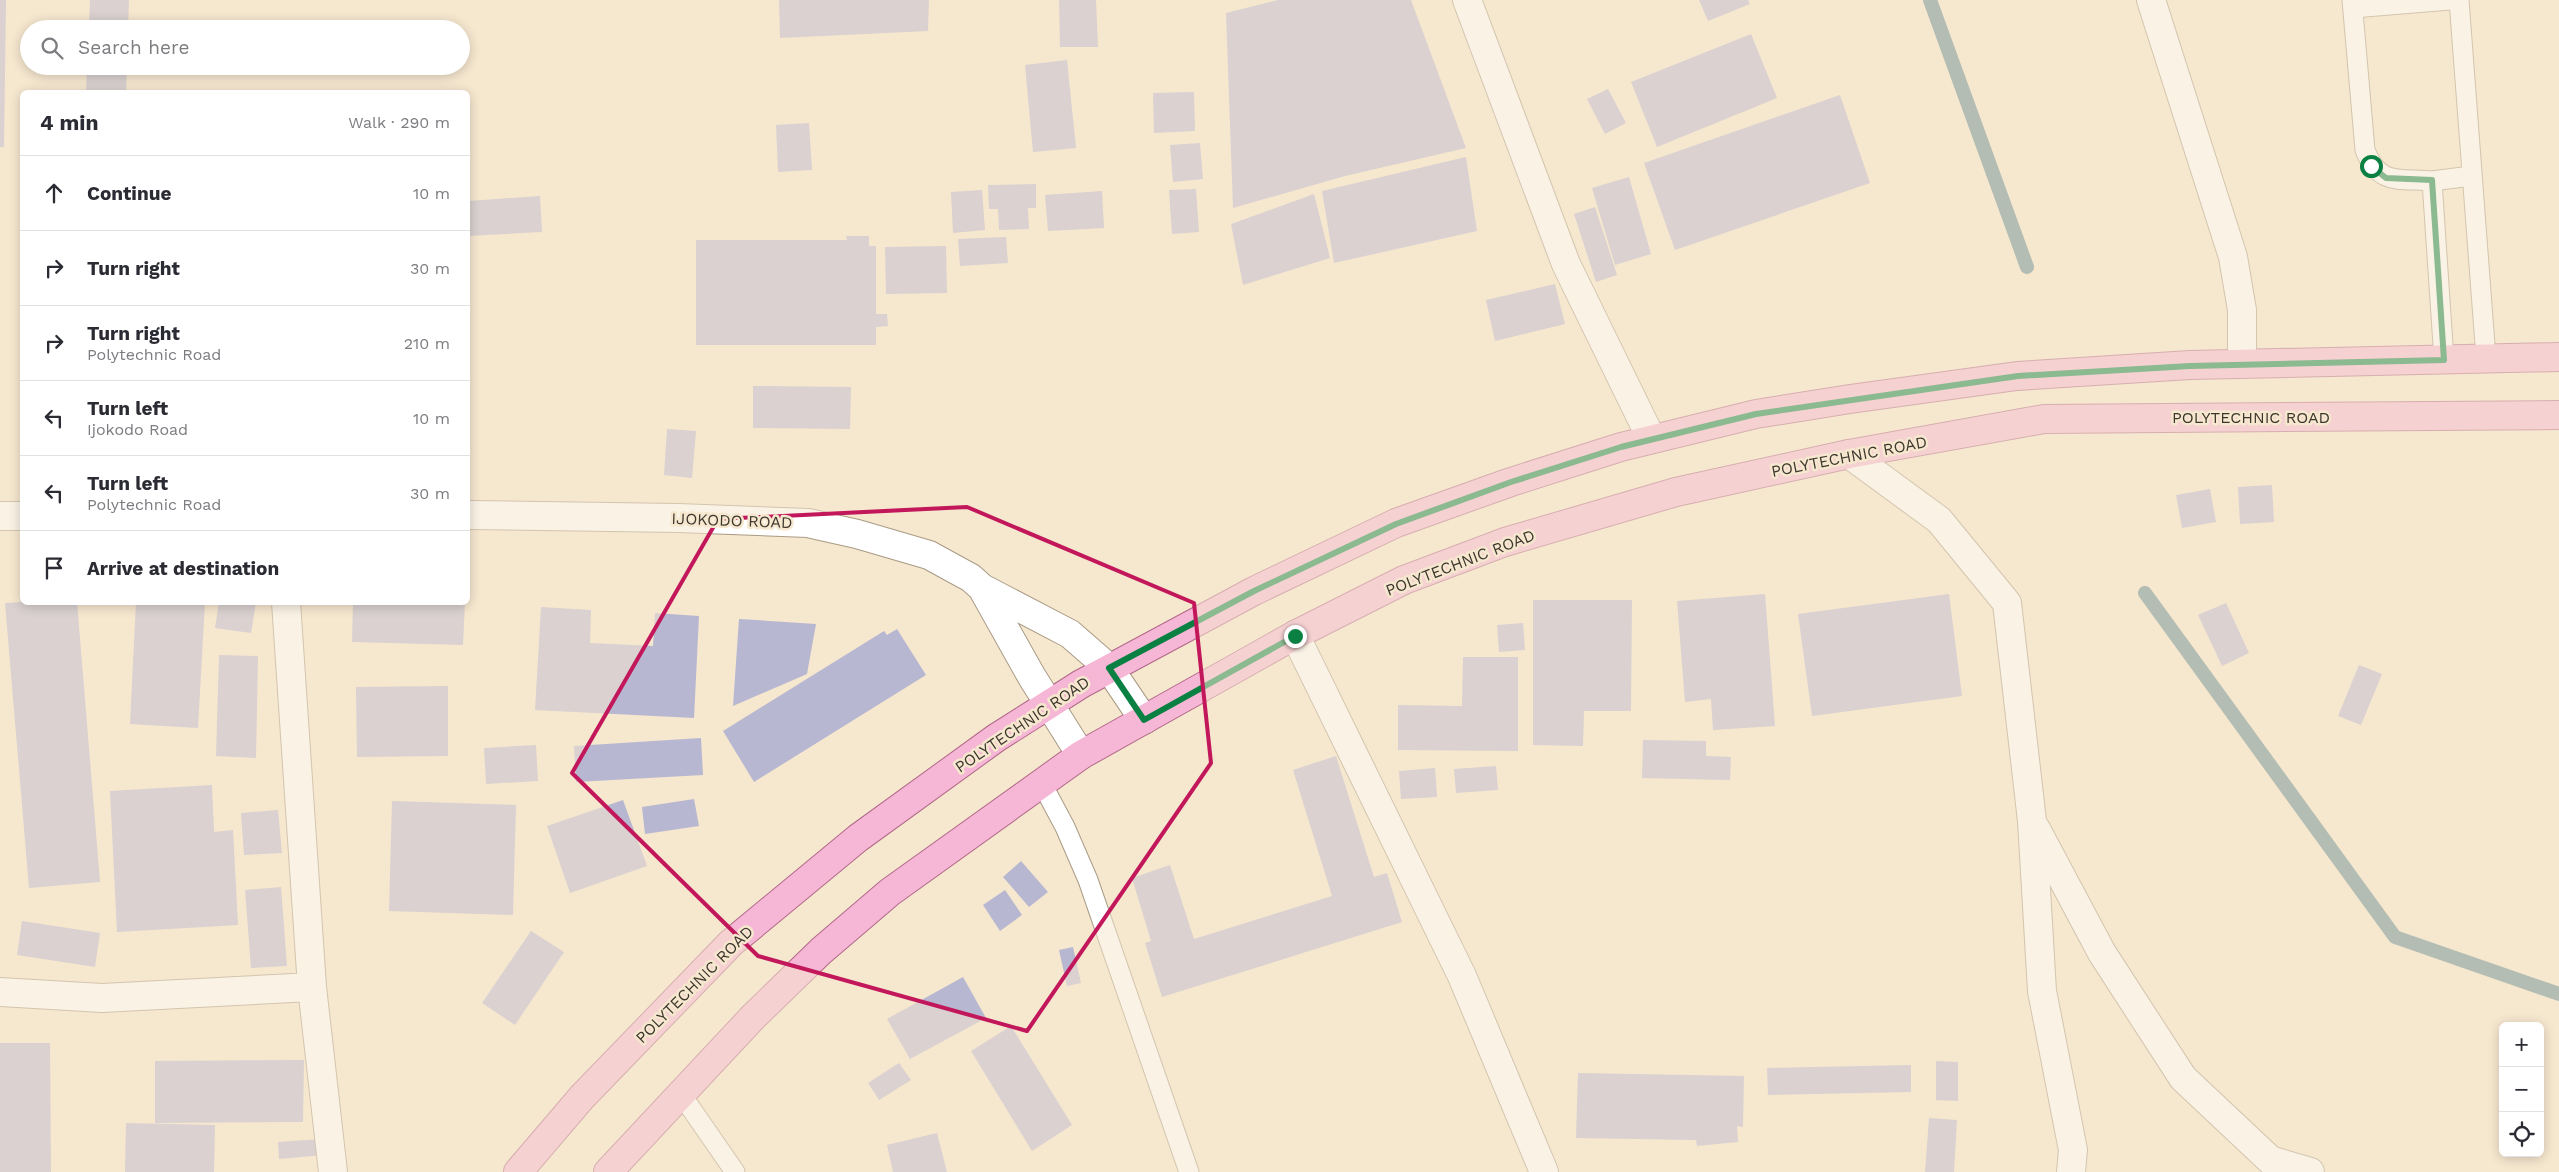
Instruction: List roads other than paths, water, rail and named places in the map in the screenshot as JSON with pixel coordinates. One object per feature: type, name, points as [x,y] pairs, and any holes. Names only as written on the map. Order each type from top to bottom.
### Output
[{"type":"main road","name":"POLYTECHNIC ROAD","points":[[518,1172],[582,1096],[731,943],[858,838],[996,738],[1109,668],[1254,591],[1396,524],[1511,482],[1651,438],[1756,414],[2018,376],[2242,364],[2559,356]]},
{"type":"main road","name":"POLYTECHNIC ROAD","points":[[608,1172],[753,1017],[821,951],[890,892],[1081,755],[1295,636],[1404,580],[1505,542],[1676,492],[1849,454],[2044,419],[2559,415]]},
{"type":"street","points":[[1467,0],[1566,264],[1651,438]]},
{"type":"street","points":[[2151,0],[2233,257],[2242,310],[2242,364]]},
{"type":"street","points":[[1849,454],[1939,520],[2007,603],[2032,821],[2042,991],[2073,1150],[2071,1172]]},
{"type":"street","name":"IJOKODO ROAD","points":[[470,515],[678,518],[808,523],[857,534],[928,555],[971,578],[982,588],[1070,634],[1109,668],[1144,720]]},
{"type":"street","points":[[0,516],[20,516]]},
{"type":"street","name":"IJOKODO ROAD","points":[[982,588],[1049,704],[1081,755]]},
{"type":"street","points":[[286,605],[312,987],[333,1172]]},
{"type":"street","points":[[1295,636],[1462,976],[1544,1172]]},
{"type":"street","points":[[2032,821],[2102,953],[2183,1078],[2278,1166],[2310,1172]]},
{"type":"street","points":[[0,992],[102,998],[312,987]]},
{"type":"lane","points":[[2450,0],[2352,4],[2364,150],[2371,166],[2386,178],[2432,180],[2471,176]]},
{"type":"lane","points":[[2459,0],[2486,358]]},
{"type":"lane","points":[[2432,180],[2444,360]]},
{"type":"lane","points":[[1041,782],[1065,827],[1088,880],[1189,1172]]},
{"type":"lane","points":[[681,1094],[735,1172]]},
{"type":"waterway","points":[[1930,0],[2027,267]]},
{"type":"waterway","points":[[2145,593],[2395,937],[2559,994]]}]
